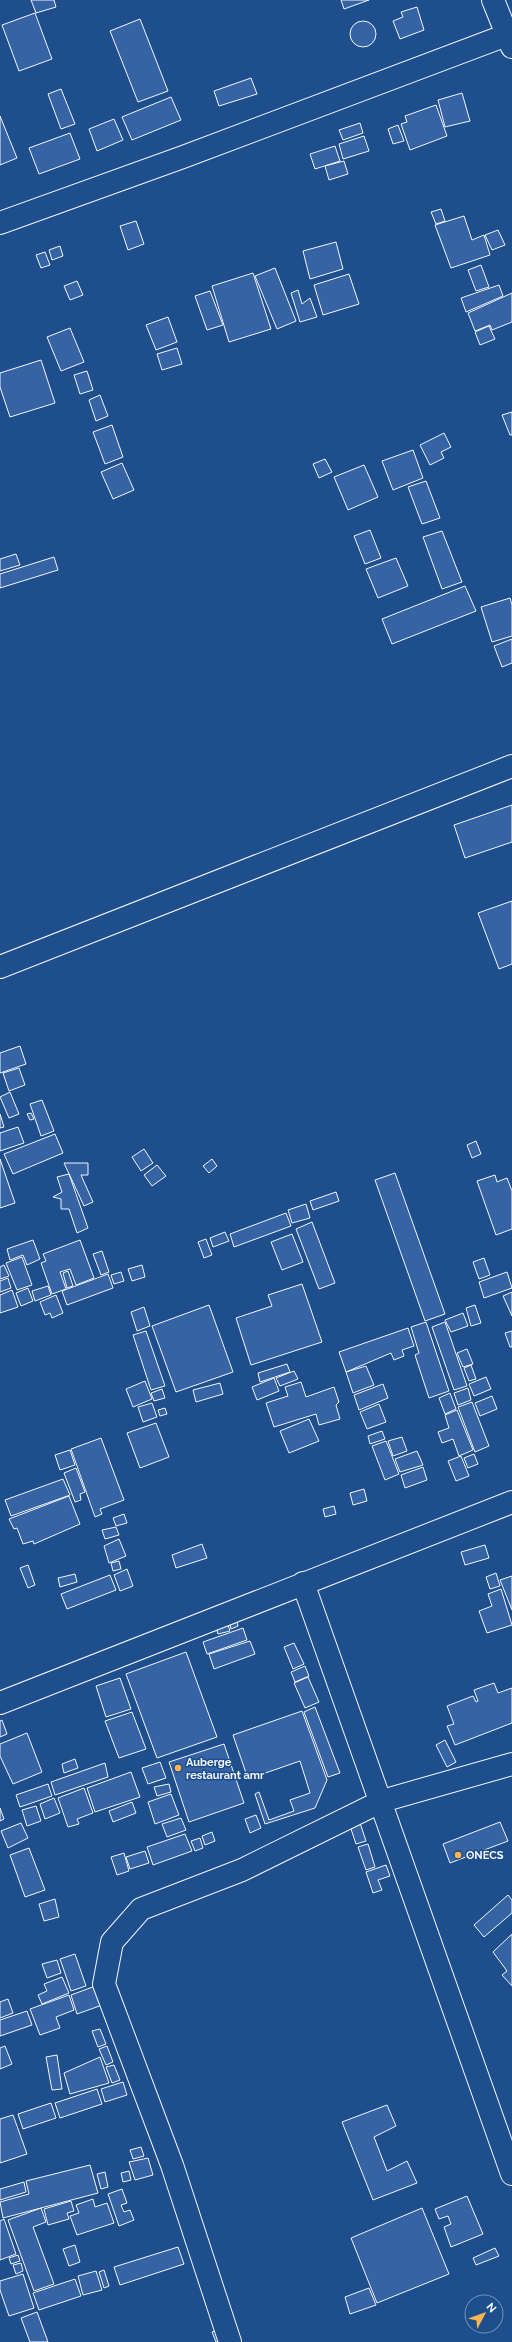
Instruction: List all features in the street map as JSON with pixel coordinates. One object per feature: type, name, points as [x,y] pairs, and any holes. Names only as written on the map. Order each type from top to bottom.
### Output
[{"type":"street","points":[[0,223],[510,38],[493,0]]},
{"type":"street","points":[[0,967],[512,766]]},
{"type":"street","points":[[1,1699],[512,1502]]},
{"type":"street","points":[[303,1583],[382,1801],[512,2174]]},
{"type":"street","points":[[230,2342],[172,2165],[104,1984],[112,1942],[141,1909],[242,1870],[382,1801],[512,1764]]},
{"type":"building","points":[[31,0],[54,0],[56,7],[36,13]]},
{"type":"building","points":[[341,0],[369,0],[344,9]]},
{"type":"building","points":[[417,7],[424,30],[400,39],[393,21],[403,17],[401,12]]},
{"type":"building","points":[[35,13],[52,59],[19,71],[2,25]]},
{"type":"building","points":[[140,19],[168,91],[138,102],[110,31]]},
{"type":"building","points":[[363,21],[373,24],[376,34],[373,44],[363,47],[353,44],[350,34],[353,24]]},
{"type":"building","points":[[251,78],[257,94],[219,106],[214,91]]},
{"type":"building","points":[[61,89],[75,124],[61,129],[48,94]]},
{"type":"building","points":[[462,93],[470,121],[445,127],[438,100]]},
{"type":"building","points":[[171,97],[181,120],[132,140],[122,117]]},
{"type":"building","points":[[436,105],[447,136],[410,150],[401,124],[407,122],[405,116]]},
{"type":"building","points":[[0,116],[17,158],[0,165]]},
{"type":"building","points":[[114,119],[123,140],[97,151],[89,129]]},
{"type":"building","points":[[360,123],[363,133],[343,140],[339,130]]},
{"type":"building","points":[[398,125],[404,141],[393,144],[388,129]]},
{"type":"building","points":[[70,133],[80,159],[39,174],[29,148]]},
{"type":"building","points":[[364,136],[369,151],[343,159],[339,144]]},
{"type":"building","points":[[335,146],[340,161],[315,169],[310,154]]},
{"type":"building","points":[[344,161],[348,174],[329,180],[325,166]]},
{"type":"building","points":[[441,209],[445,221],[436,224],[431,212]]},
{"type":"building","points":[[464,216],[472,240],[484,235],[490,255],[451,268],[435,225]]},
{"type":"building","points":[[136,221],[144,244],[128,250],[120,226]]},
{"type":"building","points":[[498,230],[505,245],[492,250],[485,235]]},
{"type":"building","points":[[336,242],[343,269],[310,279],[303,251]]},
{"type":"building","points":[[60,246],[63,256],[52,260],[49,250]]},
{"type":"building","points":[[45,252],[50,265],[41,268],[36,255]]},
{"type":"building","points":[[481,265],[489,287],[476,291],[468,270]]},
{"type":"building","points":[[275,268],[296,321],[277,329],[255,276]]},
{"type":"building","points":[[253,273],[271,329],[229,342],[212,286]]},
{"type":"building","points":[[349,274],[359,304],[323,315],[314,285]]},
{"type":"building","points":[[77,281],[83,295],[70,300],[64,286]]},
{"type":"building","points":[[499,285],[503,296],[466,312],[461,298]]},
{"type":"building","points":[[298,290],[302,304],[310,298],[317,317],[300,322],[291,293]]},
{"type":"building","points":[[210,291],[223,325],[207,330],[195,296]]},
{"type":"building","points":[[512,293],[512,322],[492,330],[490,325],[475,331],[468,313]]},
{"type":"building","points":[[168,317],[177,342],[156,350],[146,325]]},
{"type":"building","points":[[489,326],[495,339],[480,345],[475,332]]},
{"type":"building","points":[[70,328],[84,362],[61,371],[47,337]]},
{"type":"building","points":[[177,348],[182,364],[162,370],[157,354]]},
{"type":"building","points":[[41,360],[55,403],[10,417],[0,387],[0,373]]},
{"type":"building","points":[[87,371],[93,390],[80,394],[74,375]]},
{"type":"building","points":[[100,395],[108,416],[96,421],[89,400]]},
{"type":"building","points":[[512,412],[512,435],[510,435],[502,415]]},
{"type":"building","points":[[112,425],[123,457],[105,464],[93,432]]},
{"type":"building","points":[[444,433],[451,447],[441,452],[444,458],[430,465],[420,445]]},
{"type":"building","points":[[413,450],[423,478],[393,490],[382,461]]},
{"type":"building","points":[[325,459],[332,472],[319,478],[313,464]]},
{"type":"building","points":[[122,463],[134,490],[113,499],[101,472]]},
{"type":"building","points":[[364,465],[378,497],[348,510],[334,477]]},
{"type":"building","points":[[426,481],[440,518],[422,524],[408,487]]},
{"type":"building","points":[[370,530],[381,558],[365,564],[354,536]]},
{"type":"building","points":[[442,531],[462,582],[442,589],[423,537]]},
{"type":"building","points":[[16,554],[20,565],[0,571],[0,559]]},
{"type":"building","points":[[54,557],[58,570],[0,588],[0,574]]},
{"type":"building","points":[[396,558],[408,586],[378,598],[366,569]]},
{"type":"building","points":[[465,586],[476,611],[392,644],[382,619]]},
{"type":"building","points":[[510,598],[512,605],[512,636],[492,642],[481,607]]},
{"type":"building","points":[[512,639],[512,663],[502,667],[494,646]]},
{"type":"building","points":[[512,805],[512,842],[465,858],[454,825]]},
{"type":"building","points":[[512,901],[512,964],[499,969],[478,913]]},
{"type":"building","points":[[20,1046],[26,1064],[0,1073],[0,1053]]},
{"type":"building","points":[[19,1068],[25,1085],[9,1091],[3,1073]]},
{"type":"building","points":[[10,1092],[19,1114],[9,1118],[0,1097]]},
{"type":"building","points":[[42,1100],[54,1131],[41,1136],[30,1104]]},
{"type":"building","points":[[31,1113],[34,1119],[30,1120],[27,1114]]},
{"type":"building","points":[[0,1114],[4,1127],[0,1128]]},
{"type":"building","points":[[18,1127],[24,1143],[0,1151],[0,1133]]},
{"type":"building","points":[[55,1134],[63,1153],[13,1174],[4,1154]]},
{"type":"building","points":[[476,1141],[481,1154],[472,1158],[467,1145]]},
{"type":"building","points":[[144,1149],[153,1163],[141,1171],[132,1157]]},
{"type":"building","points":[[0,1159],[15,1203],[0,1208]]},
{"type":"building","points":[[212,1159],[217,1166],[209,1173],[203,1166]]},
{"type":"building","points":[[64,1163],[88,1163],[88,1175],[81,1175],[93,1202],[84,1206]]},
{"type":"building","points":[[157,1165],[166,1176],[152,1186],[144,1175]]},
{"type":"building","points":[[395,1173],[445,1314],[425,1321],[375,1180]]},
{"type":"building","points":[[69,1174],[88,1228],[77,1233],[69,1209],[61,1209],[61,1199],[53,1197],[62,1192],[57,1177]]},
{"type":"building","points":[[495,1175],[497,1182],[507,1178],[512,1191],[512,1229],[496,1235],[477,1181]]},
{"type":"building","points":[[336,1192],[339,1201],[313,1210],[310,1201]]},
{"type":"building","points":[[306,1204],[310,1218],[292,1223],[288,1210]]},
{"type":"building","points":[[286,1213],[291,1226],[234,1247],[230,1234]]},
{"type":"building","points":[[312,1222],[335,1283],[319,1289],[296,1229]]},
{"type":"building","points":[[225,1232],[229,1241],[213,1247],[210,1238]]},
{"type":"building","points":[[292,1234],[303,1262],[282,1270],[271,1242]]},
{"type":"building","points":[[206,1239],[212,1255],[204,1258],[198,1242]]},
{"type":"building","points":[[33,1240],[40,1259],[27,1265],[23,1255],[10,1260],[7,1249]]},
{"type":"building","points":[[80,1240],[94,1278],[76,1285],[70,1269],[60,1272],[66,1289],[52,1294],[41,1263],[46,1261],[43,1254]]},
{"type":"building","points":[[102,1251],[109,1272],[101,1275],[93,1254]]},
{"type":"building","points":[[22,1257],[32,1285],[17,1290],[6,1263]]},
{"type":"building","points":[[484,1258],[490,1275],[479,1279],[473,1262]]},
{"type":"building","points":[[4,1265],[9,1276],[0,1279],[0,1267]]},
{"type":"building","points":[[142,1265],[145,1277],[132,1281],[128,1269]]},
{"type":"building","points":[[68,1271],[73,1286],[67,1288],[63,1273]]},
{"type":"building","points":[[121,1272],[124,1281],[114,1284],[111,1275]]},
{"type":"building","points":[[507,1272],[512,1288],[484,1298],[479,1282]]},
{"type":"building","points":[[108,1274],[113,1288],[67,1305],[62,1291]]},
{"type":"building","points":[[8,1278],[11,1288],[0,1292],[0,1281]]},
{"type":"building","points":[[302,1284],[322,1342],[251,1365],[236,1318],[272,1306],[268,1295]]},
{"type":"building","points":[[48,1286],[51,1295],[35,1301],[32,1291]]},
{"type":"building","points":[[28,1288],[33,1301],[21,1306],[16,1293]]},
{"type":"building","points":[[12,1290],[18,1307],[0,1313],[0,1295]]},
{"type":"building","points":[[512,1292],[512,1316],[503,1296]]},
{"type":"building","points":[[56,1295],[63,1313],[52,1318],[50,1313],[45,1315],[40,1302]]},
{"type":"building","points":[[209,1305],[233,1372],[176,1392],[152,1326]]},
{"type":"building","points":[[475,1305],[481,1323],[471,1326],[466,1308]]},
{"type":"building","points":[[144,1307],[150,1326],[137,1331],[131,1312]]},
{"type":"building","points":[[463,1313],[468,1326],[451,1332],[445,1320]]},
{"type":"building","points":[[426,1322],[449,1391],[429,1398],[415,1355],[419,1353],[411,1327]]},
{"type":"building","points":[[445,1322],[467,1386],[454,1390],[432,1327]]},
{"type":"building","points":[[408,1328],[414,1346],[402,1350],[404,1356],[394,1360],[391,1353],[346,1372],[339,1352]]},
{"type":"building","points":[[146,1331],[165,1386],[151,1390],[133,1335]]},
{"type":"building","points":[[512,1331],[512,1347],[510,1347],[505,1333]]},
{"type":"building","points":[[467,1349],[473,1364],[463,1367],[457,1353]]},
{"type":"building","points":[[287,1364],[290,1372],[260,1382],[258,1373]]},
{"type":"building","points":[[471,1365],[476,1379],[469,1381],[464,1368]]},
{"type":"building","points":[[366,1366],[374,1385],[353,1393],[346,1372]]},
{"type":"building","points":[[294,1371],[298,1379],[280,1386],[276,1378]]},
{"type":"building","points":[[486,1377],[491,1389],[474,1396],[469,1384]]},
{"type":"building","points":[[274,1378],[279,1391],[257,1400],[252,1387]]},
{"type":"building","points":[[145,1381],[152,1399],[133,1407],[126,1389]]},
{"type":"building","points":[[301,1382],[306,1397],[334,1387],[339,1402],[336,1405],[340,1419],[319,1425],[316,1414],[274,1427],[266,1403],[288,1396],[285,1387]]},
{"type":"building","points":[[220,1383],[223,1394],[196,1402],[193,1390]]},
{"type":"building","points":[[383,1384],[388,1398],[359,1410],[354,1395]]},
{"type":"building","points":[[468,1388],[471,1400],[458,1405],[454,1393]]},
{"type":"building","points":[[162,1389],[165,1398],[154,1401],[151,1393]]},
{"type":"building","points":[[450,1393],[456,1409],[445,1414],[439,1398]]},
{"type":"building","points":[[492,1396],[497,1409],[480,1416],[475,1403]]},
{"type":"building","points":[[472,1402],[489,1446],[475,1452],[458,1407]]},
{"type":"building","points":[[152,1403],[157,1417],[143,1422],[138,1407]]},
{"type":"building","points":[[379,1404],[386,1422],[367,1429],[360,1412]]},
{"type":"building","points":[[165,1408],[167,1414],[160,1416],[158,1410]]},
{"type":"building","points":[[457,1410],[473,1450],[459,1456],[453,1439],[442,1443],[438,1432],[449,1428],[445,1415]]},
{"type":"building","points":[[309,1419],[319,1441],[289,1453],[280,1431]]},
{"type":"building","points":[[156,1423],[169,1457],[140,1468],[127,1433]]},
{"type":"building","points":[[382,1431],[385,1439],[370,1444],[368,1436]]},
{"type":"building","points":[[402,1437],[407,1451],[393,1456],[388,1441]]},
{"type":"building","points":[[101,1438],[124,1500],[100,1509],[102,1514],[95,1517],[71,1449]]},
{"type":"building","points":[[386,1441],[399,1474],[385,1480],[372,1446]]},
{"type":"building","points":[[70,1450],[75,1465],[60,1470],[55,1455]]},
{"type":"building","points":[[417,1451],[423,1465],[400,1472],[395,1459]]},
{"type":"building","points":[[474,1454],[478,1464],[468,1468],[464,1458]]},
{"type":"building","points":[[461,1456],[469,1476],[456,1481],[448,1461]]},
{"type":"building","points":[[423,1467],[427,1480],[405,1488],[401,1475]]},
{"type":"building","points":[[76,1468],[85,1492],[80,1494],[81,1500],[75,1502],[64,1473]]},
{"type":"building","points":[[63,1479],[70,1495],[11,1516],[5,1500]]},
{"type":"building","points":[[364,1489],[367,1501],[353,1505],[350,1493]]},
{"type":"building","points":[[69,1496],[80,1524],[34,1544],[33,1541],[23,1544],[17,1528],[14,1529],[9,1519]]},
{"type":"building","points":[[334,1506],[336,1514],[325,1517],[323,1509]]},
{"type":"building","points":[[124,1514],[127,1523],[116,1526],[113,1518]]},
{"type":"building","points":[[116,1527],[119,1535],[105,1539],[102,1530]]},
{"type":"building","points":[[119,1539],[126,1556],[109,1563],[104,1546]]},
{"type":"building","points":[[202,1544],[207,1558],[176,1568],[172,1555]]},
{"type":"building","points":[[485,1545],[489,1558],[465,1565],[461,1552]]},
{"type":"building","points":[[119,1561],[121,1569],[113,1571],[111,1563]]},
{"type":"building","points":[[28,1565],[35,1585],[28,1588],[20,1568]]},
{"type":"building","points":[[127,1569],[133,1586],[120,1591],[114,1575]]},
{"type":"building","points":[[496,1573],[500,1586],[490,1589],[486,1577]]},
{"type":"building","points":[[75,1574],[77,1582],[60,1587],[58,1578]]},
{"type":"building","points":[[110,1575],[116,1590],[67,1609],[61,1594]]},
{"type":"building","points":[[512,1576],[512,1610],[500,1580]]},
{"type":"building","points":[[501,1589],[512,1625],[487,1633],[479,1611],[492,1606],[488,1594]]},
{"type":"building","points":[[236,1618],[238,1626],[231,1629],[229,1620]]},
{"type":"building","points":[[226,1619],[230,1631],[218,1634],[215,1623]]},
{"type":"building","points":[[243,1628],[247,1640],[207,1654],[203,1642]]},
{"type":"building","points":[[250,1641],[255,1654],[214,1669],[209,1654]]},
{"type":"building","points":[[294,1643],[304,1664],[293,1669],[284,1647]]},
{"type":"building","points":[[186,1652],[217,1737],[157,1758],[126,1674]]},
{"type":"building","points":[[305,1666],[309,1676],[295,1682],[291,1672]]},
{"type":"building","points":[[308,1677],[319,1702],[305,1708],[294,1683]]},
{"type":"building","points":[[120,1678],[131,1709],[106,1717],[96,1686]]},
{"type":"building","points":[[494,1683],[498,1693],[512,1688],[512,1723],[455,1745],[447,1726],[454,1724],[447,1706],[473,1696],[476,1702],[478,1701],[474,1690]]},
{"type":"building","points":[[315,1707],[340,1773],[328,1777],[304,1712]]},
{"type":"building","points":[[302,1711],[327,1780],[315,1808],[265,1824],[255,1794],[259,1792],[269,1820],[294,1811],[290,1800],[310,1793],[300,1761],[248,1779],[233,1735]]},
{"type":"building","points":[[132,1712],[146,1749],[119,1758],[105,1721]]},
{"type":"building","points":[[2,1720],[7,1734],[0,1737],[0,1721]]},
{"type":"building","points":[[27,1733],[42,1772],[13,1784],[0,1756],[0,1744]]},
{"type":"building","points":[[445,1740],[456,1762],[447,1767],[436,1745]]},
{"type":"building","points":[[224,1744],[244,1803],[189,1822],[169,1762]]},
{"type":"building","points":[[75,1759],[78,1768],[64,1773],[62,1764]]},
{"type":"building","points":[[160,1762],[166,1778],[148,1784],[142,1768]]},
{"type":"building","points":[[105,1763],[108,1777],[55,1795],[51,1782]]},
{"type":"building","points":[[131,1772],[140,1797],[95,1812],[87,1788]]},
{"type":"building","points":[[48,1784],[52,1796],[20,1807],[16,1795]]},
{"type":"building","points":[[169,1784],[171,1792],[157,1796],[154,1787]]},
{"type":"building","points":[[84,1788],[93,1813],[77,1819],[79,1824],[68,1827],[58,1798]]},
{"type":"building","points":[[171,1794],[179,1815],[155,1824],[148,1802]]},
{"type":"building","points":[[54,1798],[60,1813],[45,1819],[40,1804]]},
{"type":"building","points":[[132,1802],[136,1813],[113,1822],[109,1811]]},
{"type":"building","points":[[36,1806],[41,1821],[27,1826],[22,1810]]},
{"type":"building","points":[[0,1808],[4,1819],[0,1821]]},
{"type":"building","points":[[256,1815],[261,1828],[250,1833],[245,1819]]},
{"type":"building","points":[[181,1818],[186,1830],[167,1837],[162,1824]]},
{"type":"building","points":[[500,1822],[508,1841],[450,1863],[443,1844]]},
{"type":"building","points":[[21,1823],[28,1838],[8,1848],[1,1831]]},
{"type":"building","points":[[360,1823],[366,1841],[356,1844],[350,1826]]},
{"type":"building","points":[[212,1832],[215,1841],[205,1845],[202,1836]]},
{"type":"building","points":[[185,1834],[192,1851],[153,1865],[147,1847]]},
{"type":"building","points":[[200,1838],[203,1848],[195,1851],[191,1841]]},
{"type":"building","points":[[368,1844],[375,1867],[366,1870],[358,1847]]},
{"type":"building","points":[[29,1848],[45,1890],[25,1897],[10,1855]]},
{"type":"building","points":[[145,1851],[149,1863],[130,1869],[126,1857]]},
{"type":"building","points":[[124,1853],[129,1871],[117,1875],[111,1857]]},
{"type":"building","points":[[386,1865],[390,1876],[378,1880],[382,1890],[373,1893],[366,1872]]},
{"type":"building","points":[[508,1895],[512,1900],[512,1913],[484,1937],[474,1925]]},
{"type":"building","points":[[55,1899],[59,1917],[44,1921],[39,1904]]},
{"type":"building","points":[[512,1934],[512,1986],[502,1975],[507,1971],[493,1952]]},
{"type":"building","points":[[75,1954],[86,1986],[71,1991],[60,1959]]},
{"type":"building","points":[[57,1960],[61,1973],[47,1978],[42,1964]]},
{"type":"building","points":[[62,1977],[69,1993],[42,2004],[38,1995],[47,1991],[44,1984]]},
{"type":"building","points":[[98,1985],[105,2004],[77,2014],[71,1995]]},
{"type":"building","points":[[69,1995],[74,2010],[56,2017],[60,2028],[40,2035],[30,2009]]},
{"type":"building","points":[[8,1999],[13,2013],[0,2018],[0,2002]]},
{"type":"building","points":[[27,2011],[32,2025],[0,2036],[0,2020]]},
{"type":"building","points":[[100,2029],[106,2044],[98,2047],[92,2031]]},
{"type":"building","points":[[5,2046],[12,2064],[0,2069],[0,2048]]},
{"type":"building","points":[[107,2046],[113,2062],[106,2065],[99,2049]]},
{"type":"building","points":[[57,2055],[62,2089],[52,2090],[46,2057]]},
{"type":"building","points":[[100,2057],[109,2083],[70,2094],[64,2073]]},
{"type":"building","points":[[114,2065],[120,2080],[112,2083],[106,2067]]},
{"type":"building","points":[[123,2082],[127,2095],[105,2102],[101,2089]]},
{"type":"building","points":[[97,2089],[102,2104],[60,2118],[55,2103]]},
{"type":"building","points":[[51,2103],[56,2118],[23,2129],[18,2114]]},
{"type":"building","points":[[387,2105],[396,2126],[374,2137],[387,2171],[407,2161],[417,2183],[373,2200],[342,2122]]},
{"type":"building","points":[[13,2115],[27,2154],[0,2163],[0,2119]]},
{"type":"building","points":[[141,2147],[144,2156],[133,2159],[130,2150]]},
{"type":"building","points":[[148,2158],[153,2175],[135,2180],[129,2162]]},
{"type":"building","points":[[90,2165],[98,2193],[3,2218],[0,2202],[29,2194],[26,2181]]},
{"type":"building","points":[[129,2171],[131,2180],[123,2182],[121,2173]]},
{"type":"building","points":[[105,2172],[108,2187],[101,2189],[97,2174]]},
{"type":"building","points":[[24,2182],[26,2192],[0,2200],[0,2189]]},
{"type":"building","points":[[122,2189],[127,2203],[121,2205],[124,2212],[130,2210],[134,2220],[119,2226],[108,2194]]},
{"type":"building","points":[[467,2196],[483,2234],[451,2247],[444,2227],[451,2224],[448,2216],[439,2219],[435,2209]]},
{"type":"building","points":[[93,2199],[95,2207],[107,2203],[114,2223],[77,2235],[70,2216],[79,2213],[76,2205]]},
{"type":"building","points":[[71,2201],[74,2211],[67,2213],[69,2219],[48,2225],[44,2209]]},
{"type":"building","points":[[41,2208],[46,2222],[33,2227],[54,2284],[34,2291],[8,2220]]},
{"type":"building","points":[[422,2208],[449,2274],[377,2303],[351,2238]]},
{"type":"building","points":[[4,2219],[16,2254],[0,2260],[0,2221]]},
{"type":"building","points":[[75,2245],[80,2262],[69,2266],[63,2249]]},
{"type":"building","points":[[178,2247],[184,2264],[120,2285],[114,2267]]},
{"type":"building","points":[[495,2248],[499,2256],[476,2265],[473,2258]]},
{"type":"building","points":[[18,2255],[20,2261],[11,2264],[9,2258]]},
{"type":"building","points":[[21,2263],[23,2271],[16,2274],[13,2265]]},
{"type":"building","points":[[104,2270],[109,2286],[104,2288],[99,2272]]},
{"type":"building","points":[[96,2271],[102,2290],[83,2295],[78,2276]]},
{"type":"building","points":[[23,2274],[34,2308],[9,2316],[0,2290],[0,2281]]},
{"type":"building","points":[[75,2279],[81,2296],[39,2310],[33,2293]]},
{"type":"building","points":[[369,2288],[376,2305],[350,2314],[345,2297]]},
{"type":"building","points":[[37,2312],[48,2342],[30,2342],[21,2318]]},
{"type":"building","points":[[223,2328],[228,2342],[216,2342],[212,2332]]},
{"type":"place","name":"Auberge restaurant amr","points":[[178,1768]]},
{"type":"place","name":"ONECS","points":[[458,1855]]}]
